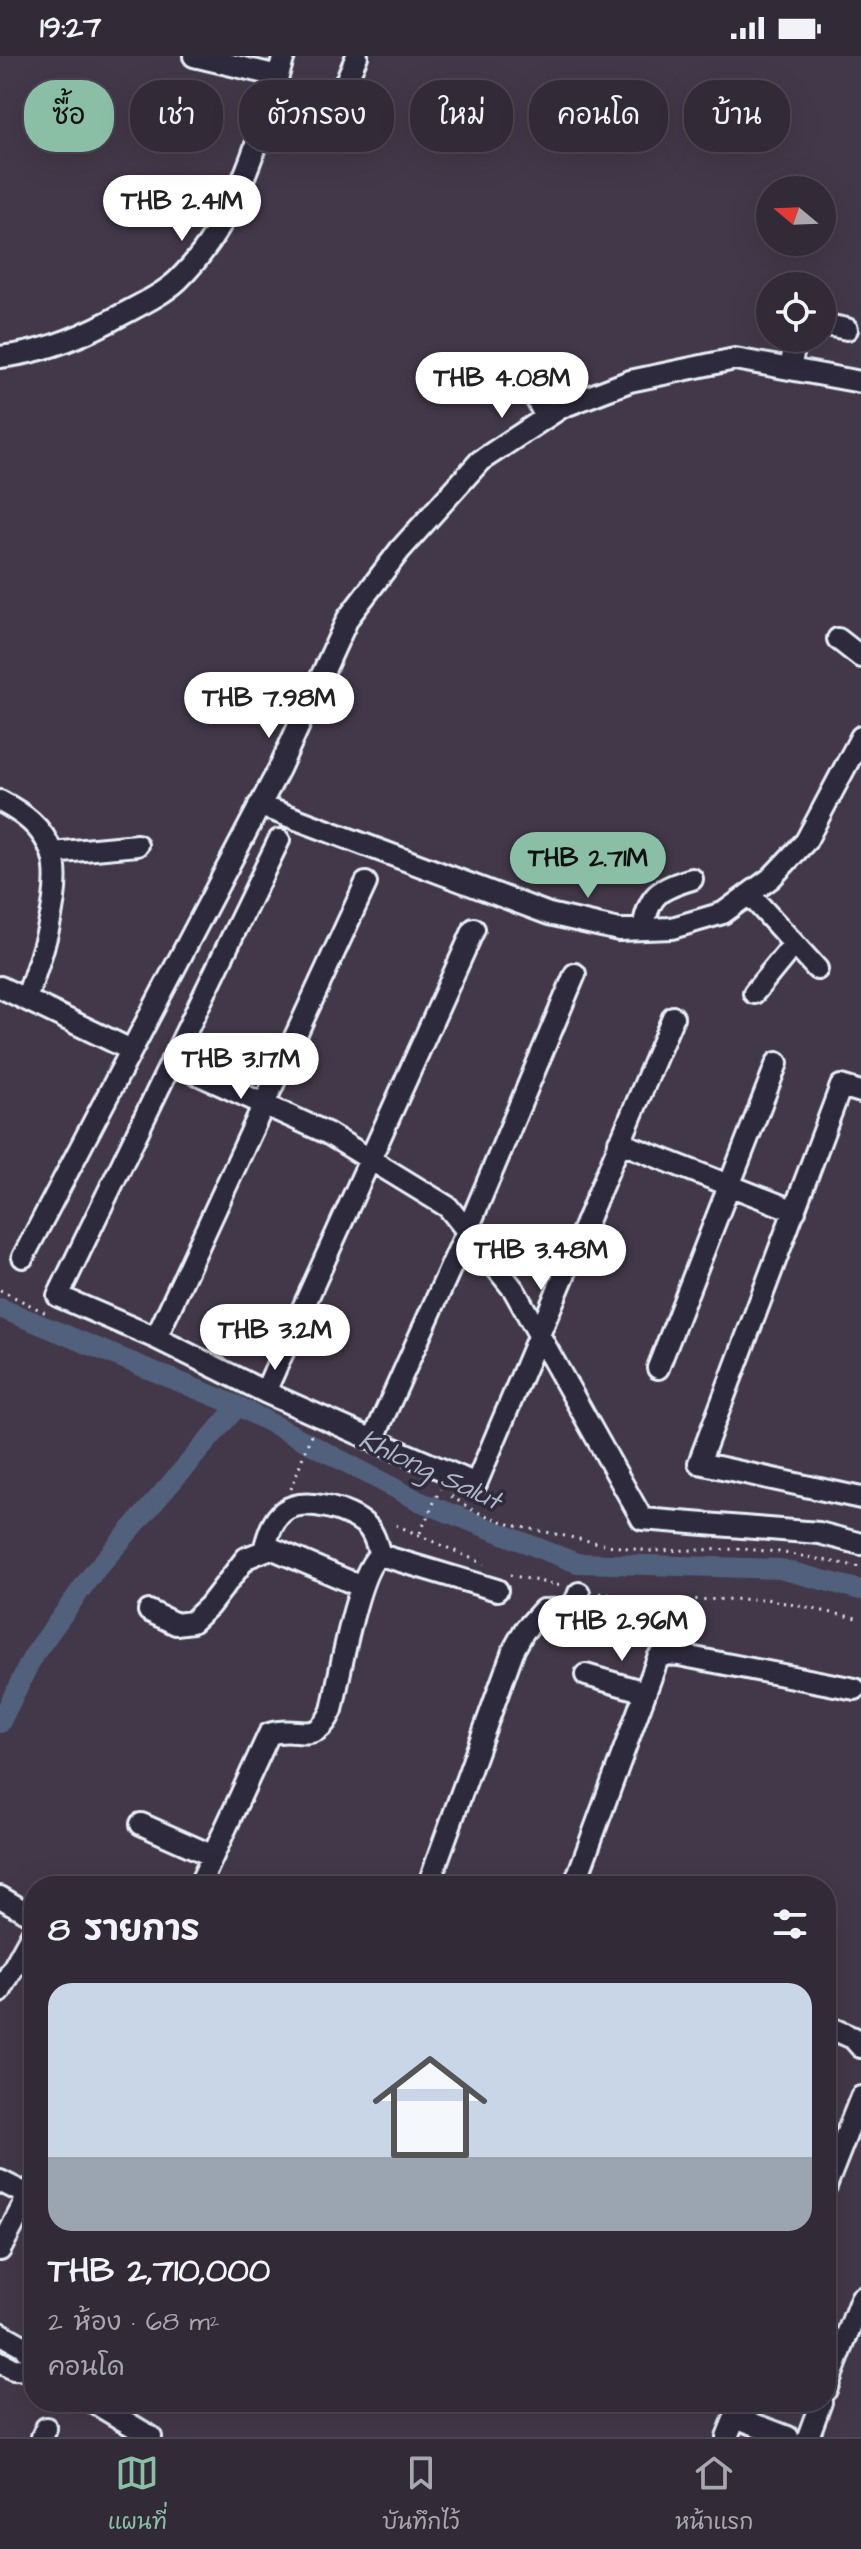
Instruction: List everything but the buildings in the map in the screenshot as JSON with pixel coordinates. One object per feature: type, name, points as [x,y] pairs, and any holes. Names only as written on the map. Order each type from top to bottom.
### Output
[{"type":"street","points":[[0,357],[19,355],[80,337],[175,283],[209,247],[254,155],[281,66],[194,56]]},
{"type":"street","points":[[347,80],[357,56]]},
{"type":"street","points":[[836,327],[847,329]]},
{"type":"street","points":[[790,369],[793,352]]},
{"type":"street","points":[[23,1257],[279,769],[348,618],[400,550],[480,461],[562,407],[630,381],[735,359],[861,382]]},
{"type":"street","points":[[524,376],[546,417]]},
{"type":"street","points":[[838,639],[861,657]]},
{"type":"street","points":[[259,805],[549,914],[619,930],[672,928],[723,913],[771,878],[806,841],[861,737]]},
{"type":"street","points":[[0,801],[35,824],[52,853],[54,882],[44,947],[26,999]]},
{"type":"street","points":[[279,840],[58,1296],[156,1338],[265,1392],[476,1484],[673,1017]]},
{"type":"street","points":[[52,853],[137,845]]},
{"type":"street","points":[[643,929],[646,910],[655,895],[669,886],[692,879]]},
{"type":"street","points":[[156,1338],[366,883]]},
{"type":"street","points":[[749,894],[817,969]]},
{"type":"street","points":[[265,1392],[474,929]]},
{"type":"street","points":[[754,993],[794,944]]},
{"type":"street","points":[[373,1440],[467,1231],[575,974]]},
{"type":"street","points":[[0,987],[131,1050]]},
{"type":"street","points":[[171,1062],[327,1133],[448,1207],[514,1290],[642,1519],[819,1533],[861,1544]]},
{"type":"street","points":[[658,1368],[777,1063]]},
{"type":"street","points":[[860,1496],[699,1463],[841,1086],[861,1092]]},
{"type":"street","points":[[619,1142],[795,1211]]},
{"type":"street","points":[[264,1550],[272,1525],[282,1513],[317,1504],[366,1525],[380,1555]]},
{"type":"street","points":[[149,1611],[176,1624],[192,1622],[209,1606],[246,1558],[271,1548],[360,1586]]},
{"type":"street","points":[[204,1876],[269,1734],[277,1731],[313,1732],[326,1724],[332,1710],[360,1586],[374,1558],[380,1555],[499,1578]]},
{"type":"street","points":[[432,1876],[513,1651],[524,1631],[543,1610],[570,1608],[581,1591]]},
{"type":"street","points":[[578,1876],[658,1658],[667,1654],[855,1689]]},
{"type":"street","points":[[586,1675],[645,1692]]},
{"type":"street","points":[[141,1824],[213,1856]]},
{"type":"street","points":[[0,1897],[24,1911]]},
{"type":"street","points":[[0,1992],[24,1948]]},
{"type":"street","points":[[836,2030],[853,2038],[861,2047]]},
{"type":"street","points":[[836,2161],[861,2097]]},
{"type":"street","points":[[0,2181],[24,2188]]},
{"type":"street","points":[[0,2250],[24,2204]]},
{"type":"street","points":[[836,2364],[861,2298]]},
{"type":"street","points":[[0,2333],[24,2347]]},
{"type":"street","points":[[0,2362],[13,2369],[24,2370]]},
{"type":"street","points":[[110,2412],[151,2437]]},
{"type":"street","points":[[727,2437],[737,2412]]},
{"type":"street","points":[[743,2412],[788,2437]]},
{"type":"street","points":[[808,2437],[817,2412]]},
{"type":"path","points":[[288,1497],[310,1438]]},
{"type":"path","points":[[419,1534],[440,1489]]},
{"type":"path","points":[[396,1525],[419,1534],[499,1578],[642,1600],[766,1599],[861,1619]]},
{"type":"waterway","name":"Khlong Salut","points":[[0,1308],[238,1406],[421,1502],[577,1563],[780,1569],[861,1590]]},
{"type":"waterway","points":[[0,1723],[33,1656],[93,1573],[238,1406]]}]
